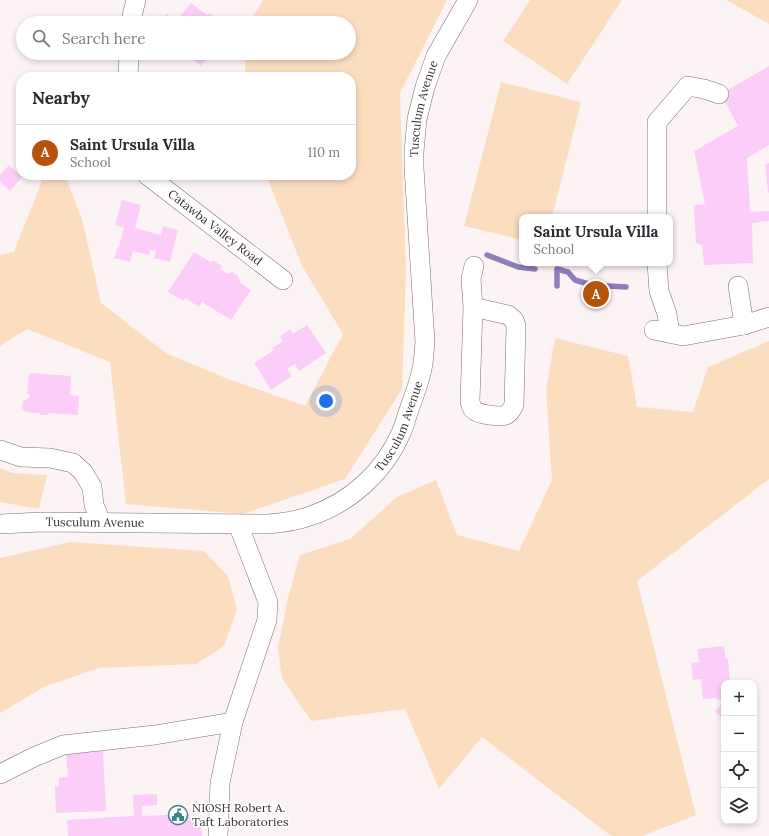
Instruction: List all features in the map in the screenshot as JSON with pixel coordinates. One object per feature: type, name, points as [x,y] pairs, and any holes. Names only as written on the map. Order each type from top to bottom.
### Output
[{"type":"street","points":[[132,16],[136,0]]},
{"type":"street","name":"Tusculum Avenue","points":[[0,524],[101,522],[268,524],[285,522],[310,516],[334,506],[355,493],[374,475],[389,455],[402,432],[416,392],[422,368],[425,342],[414,168],[417,119],[425,87],[436,56],[468,0]]},
{"type":"street","points":[[128,72],[129,60]]},
{"type":"street","points":[[657,214],[657,122],[688,86],[719,94]]},
{"type":"street","name":"Catawba Valley Road","points":[[153,180],[283,280]]},
{"type":"street","points":[[474,266],[471,279],[474,307],[471,407],[474,411],[483,414],[501,416],[508,414],[514,405],[516,326],[514,320],[508,315],[474,307]]},
{"type":"street","points":[[657,266],[659,291],[667,314],[662,332],[683,336],[744,325],[769,317]]},
{"type":"street","points":[[738,286],[744,325]]},
{"type":"street","points":[[0,450],[21,457],[50,458],[73,463],[83,472],[92,487],[94,505],[101,522]]},
{"type":"street","points":[[218,836],[220,783],[233,722],[267,620],[268,602],[238,524]]},
{"type":"street","points":[[0,774],[34,757],[63,745],[155,735],[233,722]]},
{"type":"shaded area","points":[[263,0],[447,0],[400,93],[406,270],[402,389],[345,479],[243,514],[126,504],[110,362],[27,329],[0,346],[0,255],[14,252],[42,180],[67,180],[82,219],[101,303],[166,353],[228,379],[305,406],[343,334],[302,266],[268,180],[356,180],[356,72],[246,72],[245,60],[356,60],[356,16],[253,16]]},
{"type":"shaded area","points":[[530,0],[622,0],[567,84],[503,41]]},
{"type":"shaded area","points":[[726,0],[769,0],[769,24]]},
{"type":"shaded area","points":[[501,82],[581,102],[553,214],[519,214],[519,239],[464,226]]},
{"type":"shaded area","points":[[555,338],[628,356],[637,407],[693,412],[708,367],[769,341],[769,479],[637,581],[696,815],[642,836],[611,836],[482,737],[439,789],[405,709],[311,721],[282,678],[278,648],[288,598],[300,555],[350,539],[397,497],[436,480],[457,535],[519,551],[552,480],[546,390]]},
{"type":"shaded area","points":[[0,468],[12,473],[47,475],[39,509],[0,502]]},
{"type":"shaded area","points":[[71,542],[204,551],[228,576],[237,610],[224,646],[196,664],[99,668],[44,687],[0,713],[0,558]]},
{"type":"building","points":[[191,3],[207,15],[209,13],[213,16],[180,16]]},
{"type":"building","points":[[194,60],[206,60],[201,66]]},
{"type":"building","points":[[769,66],[769,145],[747,158],[750,212],[769,211],[769,221],[752,223],[753,263],[704,265],[702,245],[696,243],[694,205],[705,204],[694,151],[738,126],[721,94]]},
{"type":"building","points":[[769,163],[769,192],[768,193],[765,164]]},
{"type":"building","points":[[9,165],[16,171],[16,180],[19,180],[10,191],[0,182],[0,175]]},
{"type":"building","points":[[122,200],[141,205],[135,228],[161,235],[163,226],[178,230],[170,262],[154,258],[156,251],[151,250],[149,255],[133,251],[130,262],[114,258],[119,247],[124,228],[115,225]]},
{"type":"building","points":[[194,252],[211,262],[212,260],[222,266],[220,269],[227,274],[232,272],[238,276],[240,283],[251,290],[231,320],[202,302],[199,307],[185,298],[184,301],[168,292]]},
{"type":"building","points":[[307,325],[326,353],[299,371],[295,364],[287,369],[292,376],[271,390],[254,363],[274,350],[272,348],[283,341],[280,337],[290,329],[293,334]]},
{"type":"building","points":[[29,373],[71,376],[70,395],[79,396],[78,415],[49,413],[47,415],[41,415],[39,413],[26,412],[22,408],[23,401],[29,399],[30,394],[27,394]]},
{"type":"building","points":[[724,646],[726,659],[728,659],[730,680],[721,680],[721,701],[717,698],[703,699],[701,679],[693,680],[691,663],[699,662],[697,649]]},
{"type":"building","points":[[721,704],[721,717],[715,712]]},
{"type":"building","points":[[103,751],[106,811],[56,813],[55,786],[59,786],[59,778],[68,777],[66,753]]},
{"type":"building","name":"NIOSH Robert A. Taft Laboratories","points":[[157,794],[157,805],[142,806],[142,816],[190,814],[190,821],[201,820],[202,836],[68,836],[67,820],[134,816],[133,795]]},
{"type":"waterway","points":[[487,255],[518,267],[535,269]]},
{"type":"waterway","points":[[557,286],[557,269],[568,272],[575,280],[592,285],[626,287]]},
{"type":"place","name":"Saint Ursula Villa","points":[[596,294]]},
{"type":"place","name":"NIOSH Robert A. Taft Laboratories","points":[[178,815]]}]
